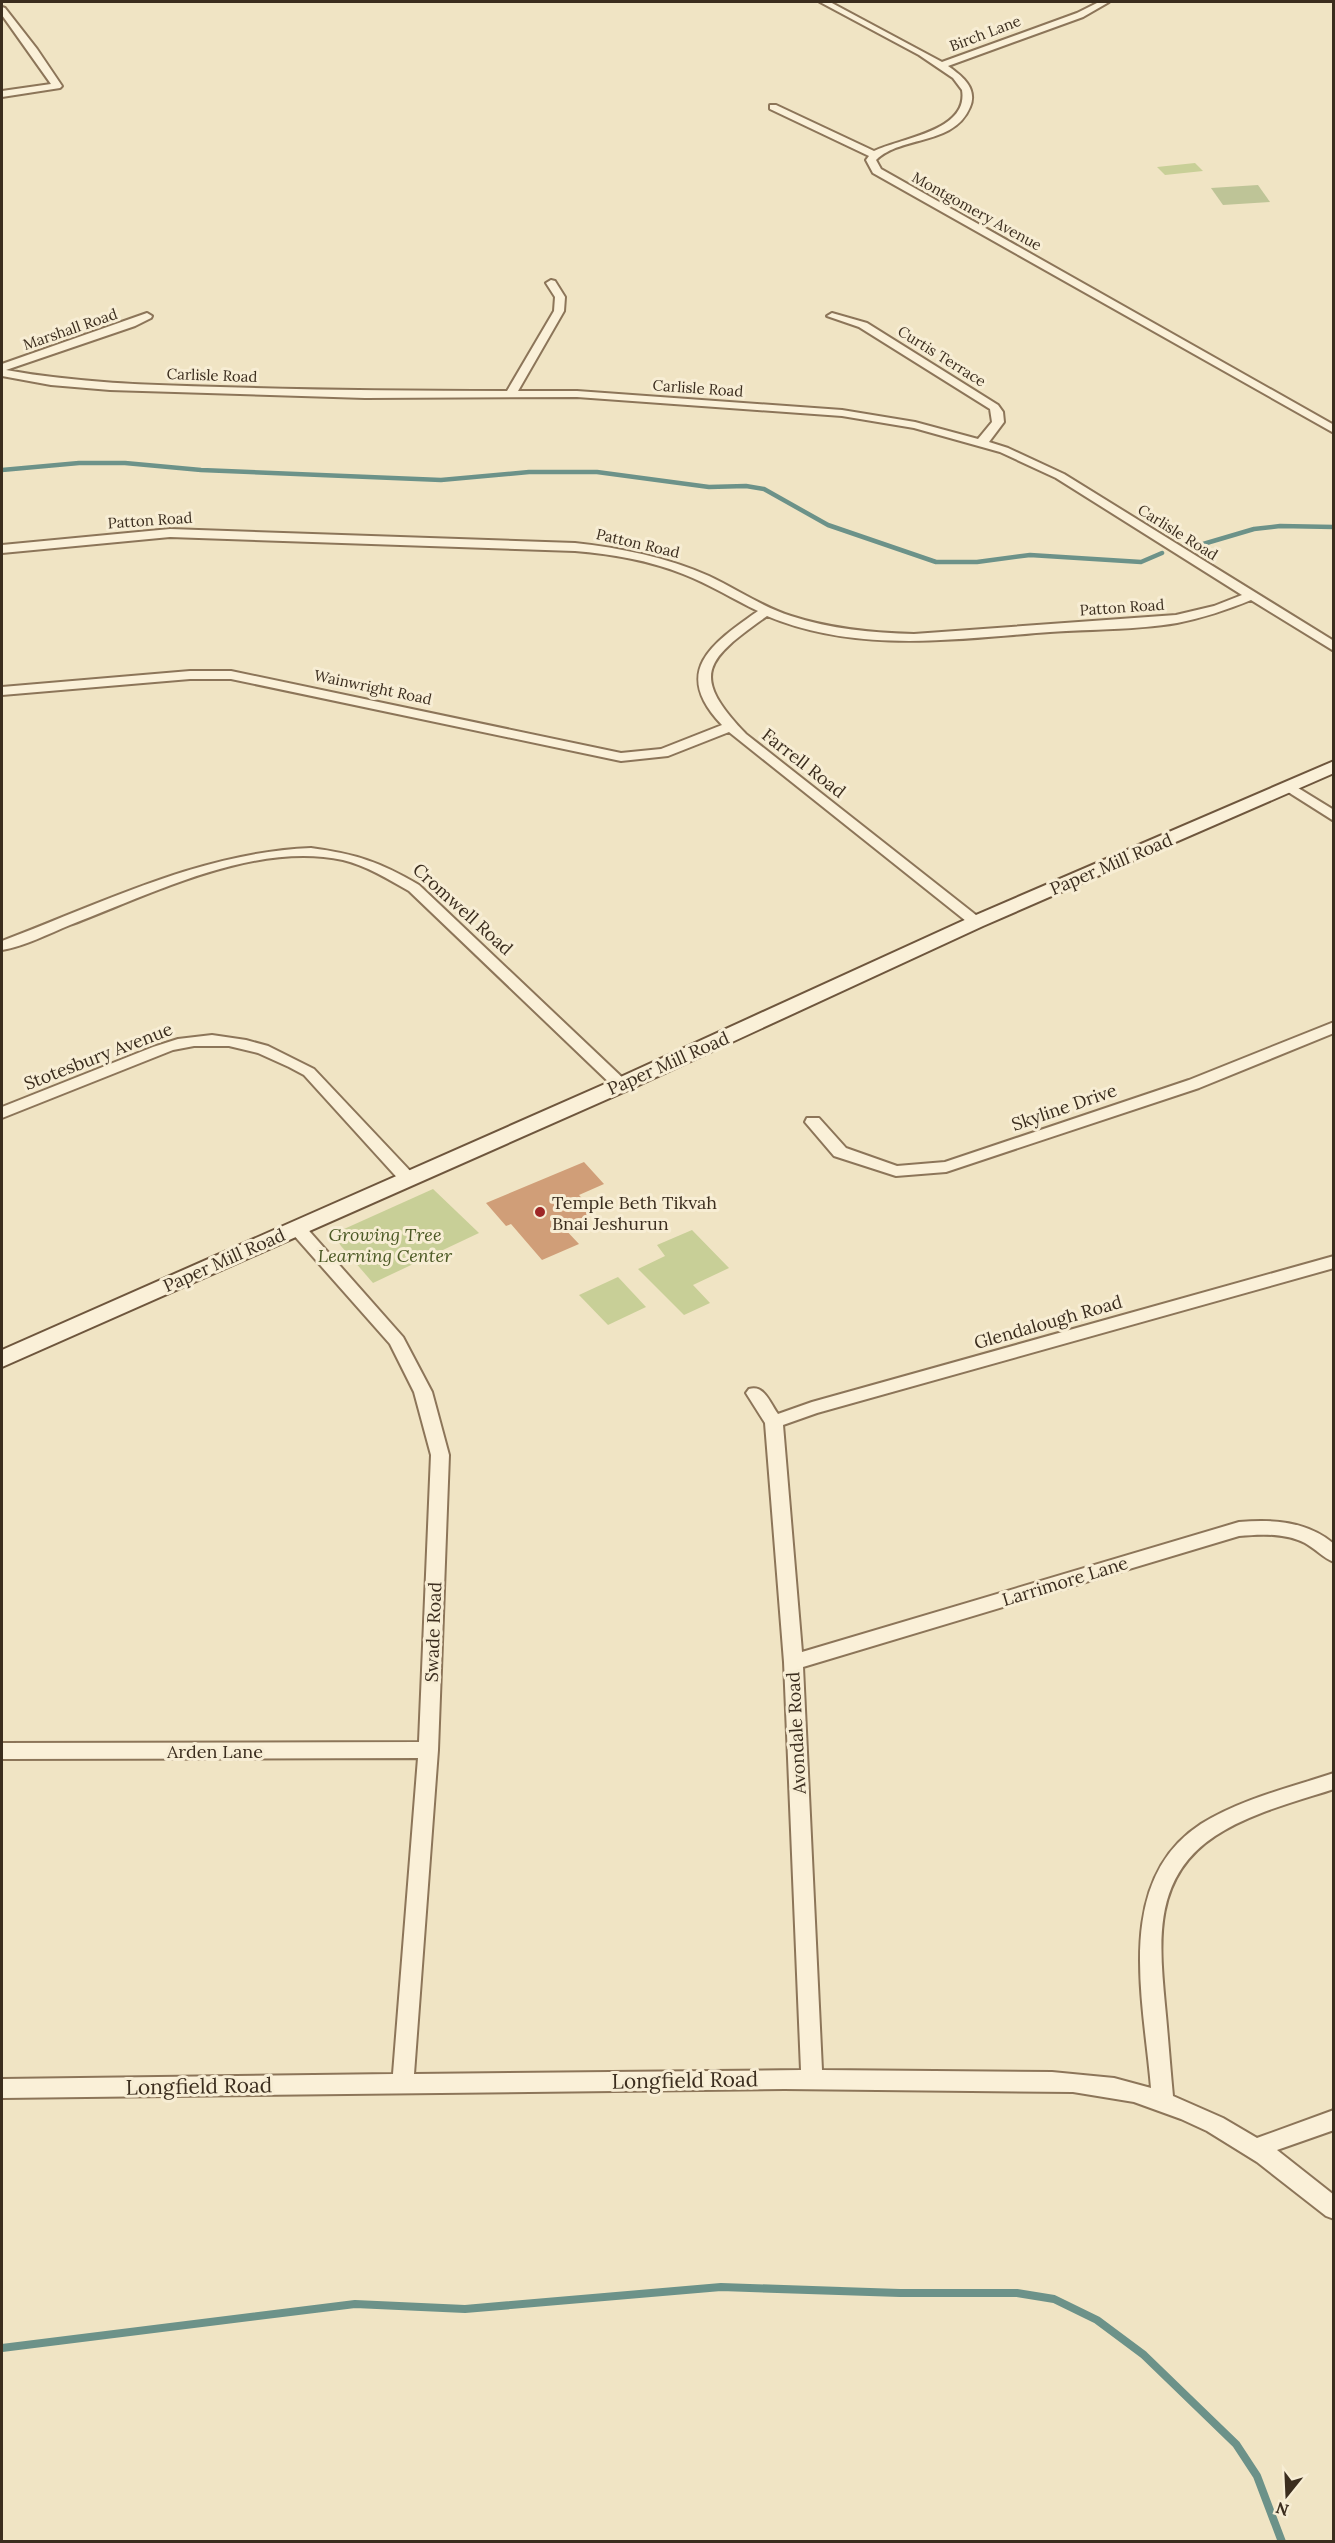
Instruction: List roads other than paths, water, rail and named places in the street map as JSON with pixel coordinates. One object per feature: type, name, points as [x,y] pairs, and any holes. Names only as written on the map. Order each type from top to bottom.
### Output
[{"type":"main road","name":"Paper Mill Road","points":[[2,1359],[621,1085],[976,922],[1334,766]]},
{"type":"street","points":[[773,107],[875,155],[934,133],[951,124],[963,113],[967,103],[967,91],[960,80],[942,65],[824,2]]},
{"type":"street","name":"Birch Lane","points":[[942,65],[1080,15],[1105,2]]},
{"type":"street","points":[[2,10],[34,51],[57,86],[2,94]]},
{"type":"street","name":"Montgomery Avenue","points":[[875,155],[871,160],[873,166],[886,177],[1334,430]]},
{"type":"street","points":[[512,394],[559,311],[560,297],[551,284]]},
{"type":"street","name":"Marshall Road","points":[[2,368],[131,324],[147,315]]},
{"type":"street","name":"Curtis Terrace","points":[[832,316],[863,325],[994,407],[999,414],[998,424],[982,442]]},
{"type":"street","name":"Carlisle Road","points":[[2,373],[51,382],[110,387],[365,395],[577,394],[842,413],[915,424],[982,442],[1031,461],[1060,476],[1334,647]]},
{"type":"street","name":"Patton Road","points":[[2,549],[181,533],[575,547],[625,554],[667,564],[715,584],[766,611],[805,625],[837,632],[914,638],[1176,619],[1218,609],[1251,596]]},
{"type":"street","name":"Farrell Road","points":[[766,611],[716,648],[705,667],[706,694],[716,712],[730,727],[976,922]]},
{"type":"street","name":"Wainwright Road","points":[[2,691],[190,675],[231,675],[591,752],[621,756],[663,753],[730,727]]},
{"type":"street","points":[[1290,787],[1334,817]]},
{"type":"street","name":"Cromwell Road","points":[[2,946],[234,860],[292,851],[349,857],[384,868],[414,888],[621,1085]]},
{"type":"street","name":"Skyline Drive","points":[[813,1122],[840,1152],[896,1171],[946,1167],[1194,1084],[1334,1027]]},
{"type":"street","name":"Stotesbury Avenue","points":[[2,1113],[150,1053],[179,1044],[199,1041],[238,1044],[271,1052],[296,1063],[309,1072],[408,1179]]},
{"type":"street","name":"Swade Road","points":[[297,1228],[397,1341],[423,1392],[440,1455],[428,1750],[403,2083]]},
{"type":"street","name":"Glendalough Road","points":[[774,1422],[823,1405],[1334,1262]]},
{"type":"street","name":"Avondale Road","points":[[755,1393],[774,1422],[793,1662],[812,2079]]},
{"type":"street","name":"Larrimore Lane","points":[[793,1662],[1239,1529],[1287,1528],[1319,1542],[1334,1555]]},
{"type":"street","name":"Arden Lane","points":[[2,1751],[428,1750]]},
{"type":"street","points":[[1163,2101],[1149,1947],[1150,1921],[1157,1894],[1166,1874],[1179,1854],[1193,1840],[1226,1818],[1334,1781]]},
{"type":"street","name":"Longfield Road","points":[[2,2089],[812,2079],[1075,2081],[1163,2101],[1205,2120],[1256,2148],[1298,2177],[1334,2209]]},
{"type":"street","points":[[1256,2148],[1334,2120]]},
{"type":"waterway","points":[[2,470],[79,463],[125,463],[201,470],[441,480],[529,472],[597,472],[709,487],[746,486],[764,489],[828,525],[936,562],[977,562],[1030,555],[1141,562],[1162,553]]},
{"type":"waterway","points":[[1193,547],[1254,529],[1280,526],[1334,527]]},
{"type":"waterway","points":[[2,2348],[355,2304],[465,2309],[721,2287],[900,2293],[1017,2293],[1054,2299],[1097,2320],[1144,2355],[1236,2444],[1257,2476],[1282,2542]]},
{"type":"place","name":"Temple Beth Tikvah Bnai Jeshurun","points":[[540,1212]]},
{"type":"park label","name":"Growing Tree Learning Center","points":[[385,1244]]}]
